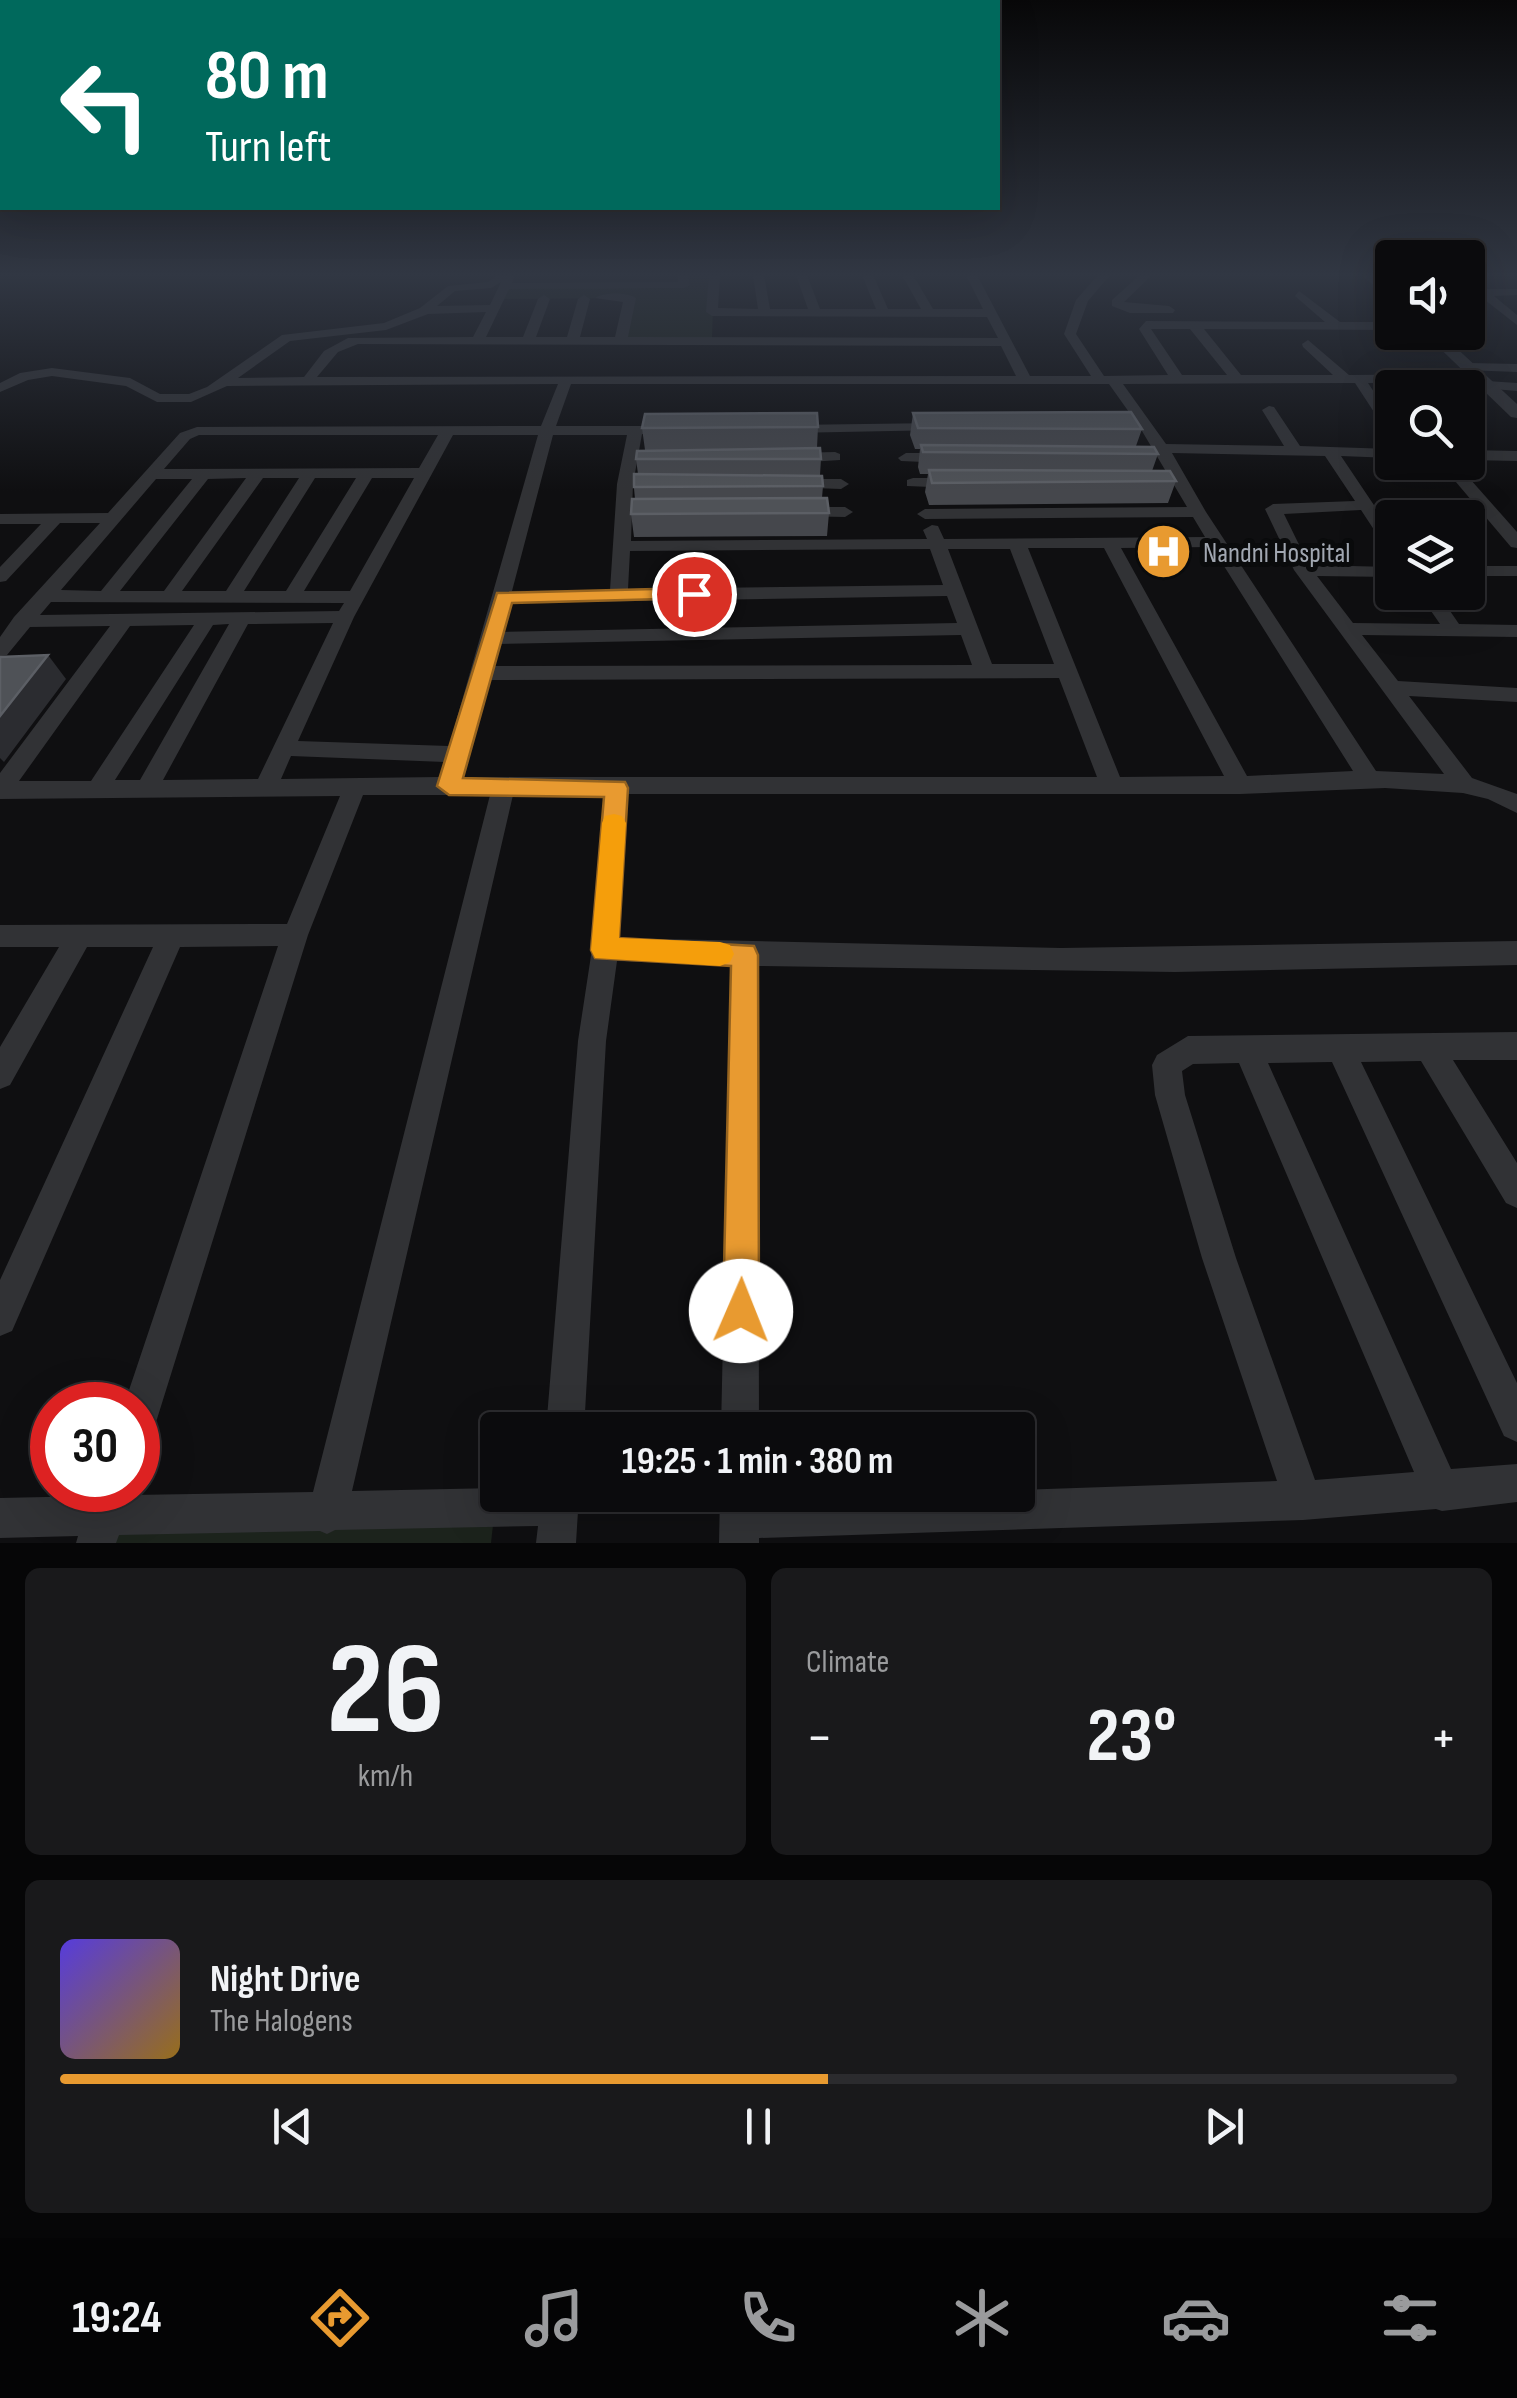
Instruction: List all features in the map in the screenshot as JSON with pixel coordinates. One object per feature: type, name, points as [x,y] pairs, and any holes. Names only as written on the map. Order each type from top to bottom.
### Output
[{"type":"street","points":[[0,388],[26,376],[52,372],[130,382],[142,386],[147,395],[171,399],[202,396],[273,347]]},
{"type":"street","points":[[308,381],[334,347]]},
{"type":"street","points":[[645,347],[682,359],[789,379],[1375,379]]},
{"type":"street","points":[[222,382],[566,380],[682,359],[700,347]]},
{"type":"street","points":[[786,347],[789,379]]},
{"type":"street","points":[[1009,347],[1025,380]]},
{"type":"street","points":[[1081,347],[1148,426],[1172,485],[1198,512],[1371,781]]},
{"type":"street","points":[[1157,347],[1178,380]]},
{"type":"street","points":[[1211,347],[1238,380]]},
{"type":"street","points":[[1312,347],[1353,379],[1375,407]]},
{"type":"street","points":[[1450,350],[1471,370]]},
{"type":"street","points":[[1485,376],[1517,368]]},
{"type":"street","points":[[1485,379],[1517,387]]},
{"type":"street","points":[[449,786],[504,597],[547,428],[566,380]]},
{"type":"street","points":[[1485,383],[1517,413]]},
{"type":"street","points":[[1269,410],[1295,450]]},
{"type":"street","points":[[1090,426],[1148,426]]},
{"type":"street","points":[[772,429],[955,427]]},
{"type":"street","points":[[897,428],[983,668]]},
{"type":"street","points":[[266,786],[344,618],[449,429]]},
{"type":"street","points":[[832,429],[850,542]]},
{"type":"street","points":[[620,594],[621,546],[632,513],[625,484],[634,430]]},
{"type":"street","points":[[0,650],[149,474],[185,436],[197,431],[694,430]]},
{"type":"street","points":[[1160,456],[1295,450],[1375,453]]},
{"type":"street","points":[[1330,452],[1375,518]]},
{"type":"street","points":[[1485,455],[1517,456]]},
{"type":"street","points":[[779,458],[835,457]]},
{"type":"street","points":[[629,458],[648,458]]},
{"type":"street","points":[[906,458],[962,458]]},
{"type":"street","points":[[149,474],[424,473]]},
{"type":"street","points":[[233,594],[310,474]]},
{"type":"street","points":[[293,594],[367,474]]},
{"type":"street","points":[[106,596],[204,475]]},
{"type":"street","points":[[170,595],[256,475]]},
{"type":"street","points":[[1462,480],[1517,543]]},
{"type":"street","points":[[914,483],[971,484]]},
{"type":"street","points":[[625,484],[644,484]]},
{"type":"street","points":[[782,484],[841,484]]},
{"type":"street","points":[[1366,505],[1273,509],[1303,570],[1464,784]]},
{"type":"street","points":[[790,512],[845,512]]},
{"type":"street","points":[[925,514],[1198,512]]},
{"type":"street","points":[[0,577],[56,518]]},
{"type":"street","points":[[0,519],[113,518]]},
{"type":"street","points":[[1016,541],[1112,786]]},
{"type":"street","points":[[1109,541],[1240,785]]},
{"type":"street","points":[[621,546],[1217,542]]},
{"type":"street","points":[[1303,570],[1375,572]]},
{"type":"street","points":[[1485,572],[1517,571]]},
{"type":"street","points":[[504,597],[956,590]]},
{"type":"street","points":[[42,596],[357,596]]},
{"type":"street","points":[[1440,610],[1453,628]]},
{"type":"street","points":[[148,786],[242,618]]},
{"type":"street","points":[[21,621],[344,618]]},
{"type":"street","points":[[99,787],[206,619]]},
{"type":"street","points":[[0,790],[125,620]]},
{"type":"street","points":[[1346,628],[1517,631]]},
{"type":"street","points":[[490,638],[970,629]]},
{"type":"street","points":[[480,673],[983,668],[1064,671]]},
{"type":"street","points":[[1390,688],[1517,695]]},
{"type":"street","points":[[282,748],[456,754]]},
{"type":"street","points":[[0,790],[148,786],[1112,786],[1371,781],[1464,784],[1508,797],[1517,804]]},
{"type":"street","points":[[150,1382],[295,934],[355,787]]},
{"type":"street","points":[[327,1514],[503,788]]},
{"type":"street","points":[[565,1412],[592,1041],[605,950],[616,788]]},
{"type":"street","points":[[0,936],[295,934]]},
{"type":"street","points":[[0,1076],[80,935]]},
{"type":"street","points":[[0,1320],[172,935]]},
{"type":"street","points":[[605,950],[1323,961],[1517,953]]},
{"type":"street","points":[[740,1412],[744,955]]},
{"type":"street","points":[[1428,1046],[1517,1192]]},
{"type":"street","points":[[1303,1500],[1219,1258],[1170,1095],[1167,1065],[1188,1050],[1517,1046]]},
{"type":"street","points":[[1340,1048],[1517,1423]]},
{"type":"street","points":[[1248,1050],[1442,1492]]},
{"type":"street","points":[[739,1519],[1303,1500],[1442,1492],[1517,1483]]},
{"type":"street","points":[[0,1518],[558,1515]]},
{"type":"shaded area","points":[[494,1516],[491,1543],[109,1543],[113,1533]]},
{"type":"building","points":[[1131,412],[1142,429],[918,428],[913,413]]},
{"type":"building","points":[[817,413],[818,427],[642,428],[645,414]]},
{"type":"building","points":[[921,445],[1154,447],[1158,454],[923,452]]},
{"type":"building","points":[[820,448],[821,459],[636,459],[637,451]]},
{"type":"building","points":[[929,470],[1170,471],[1176,481],[932,483]]},
{"type":"building","points":[[634,474],[822,476],[823,486],[634,487]]},
{"type":"building","points":[[827,498],[829,513],[631,514],[632,499]]},
{"type":"building","points":[[48,655],[0,716],[0,657]]},
{"type":"slow traffic","points":[[614,823],[605,950],[720,954]]},
{"type":"place","name":"Nandni Hospital","points":[[1164,552]]},
{"type":"route","points":[[694,594],[504,597],[449,786],[616,788],[605,950],[744,955],[741,1311]]}]
